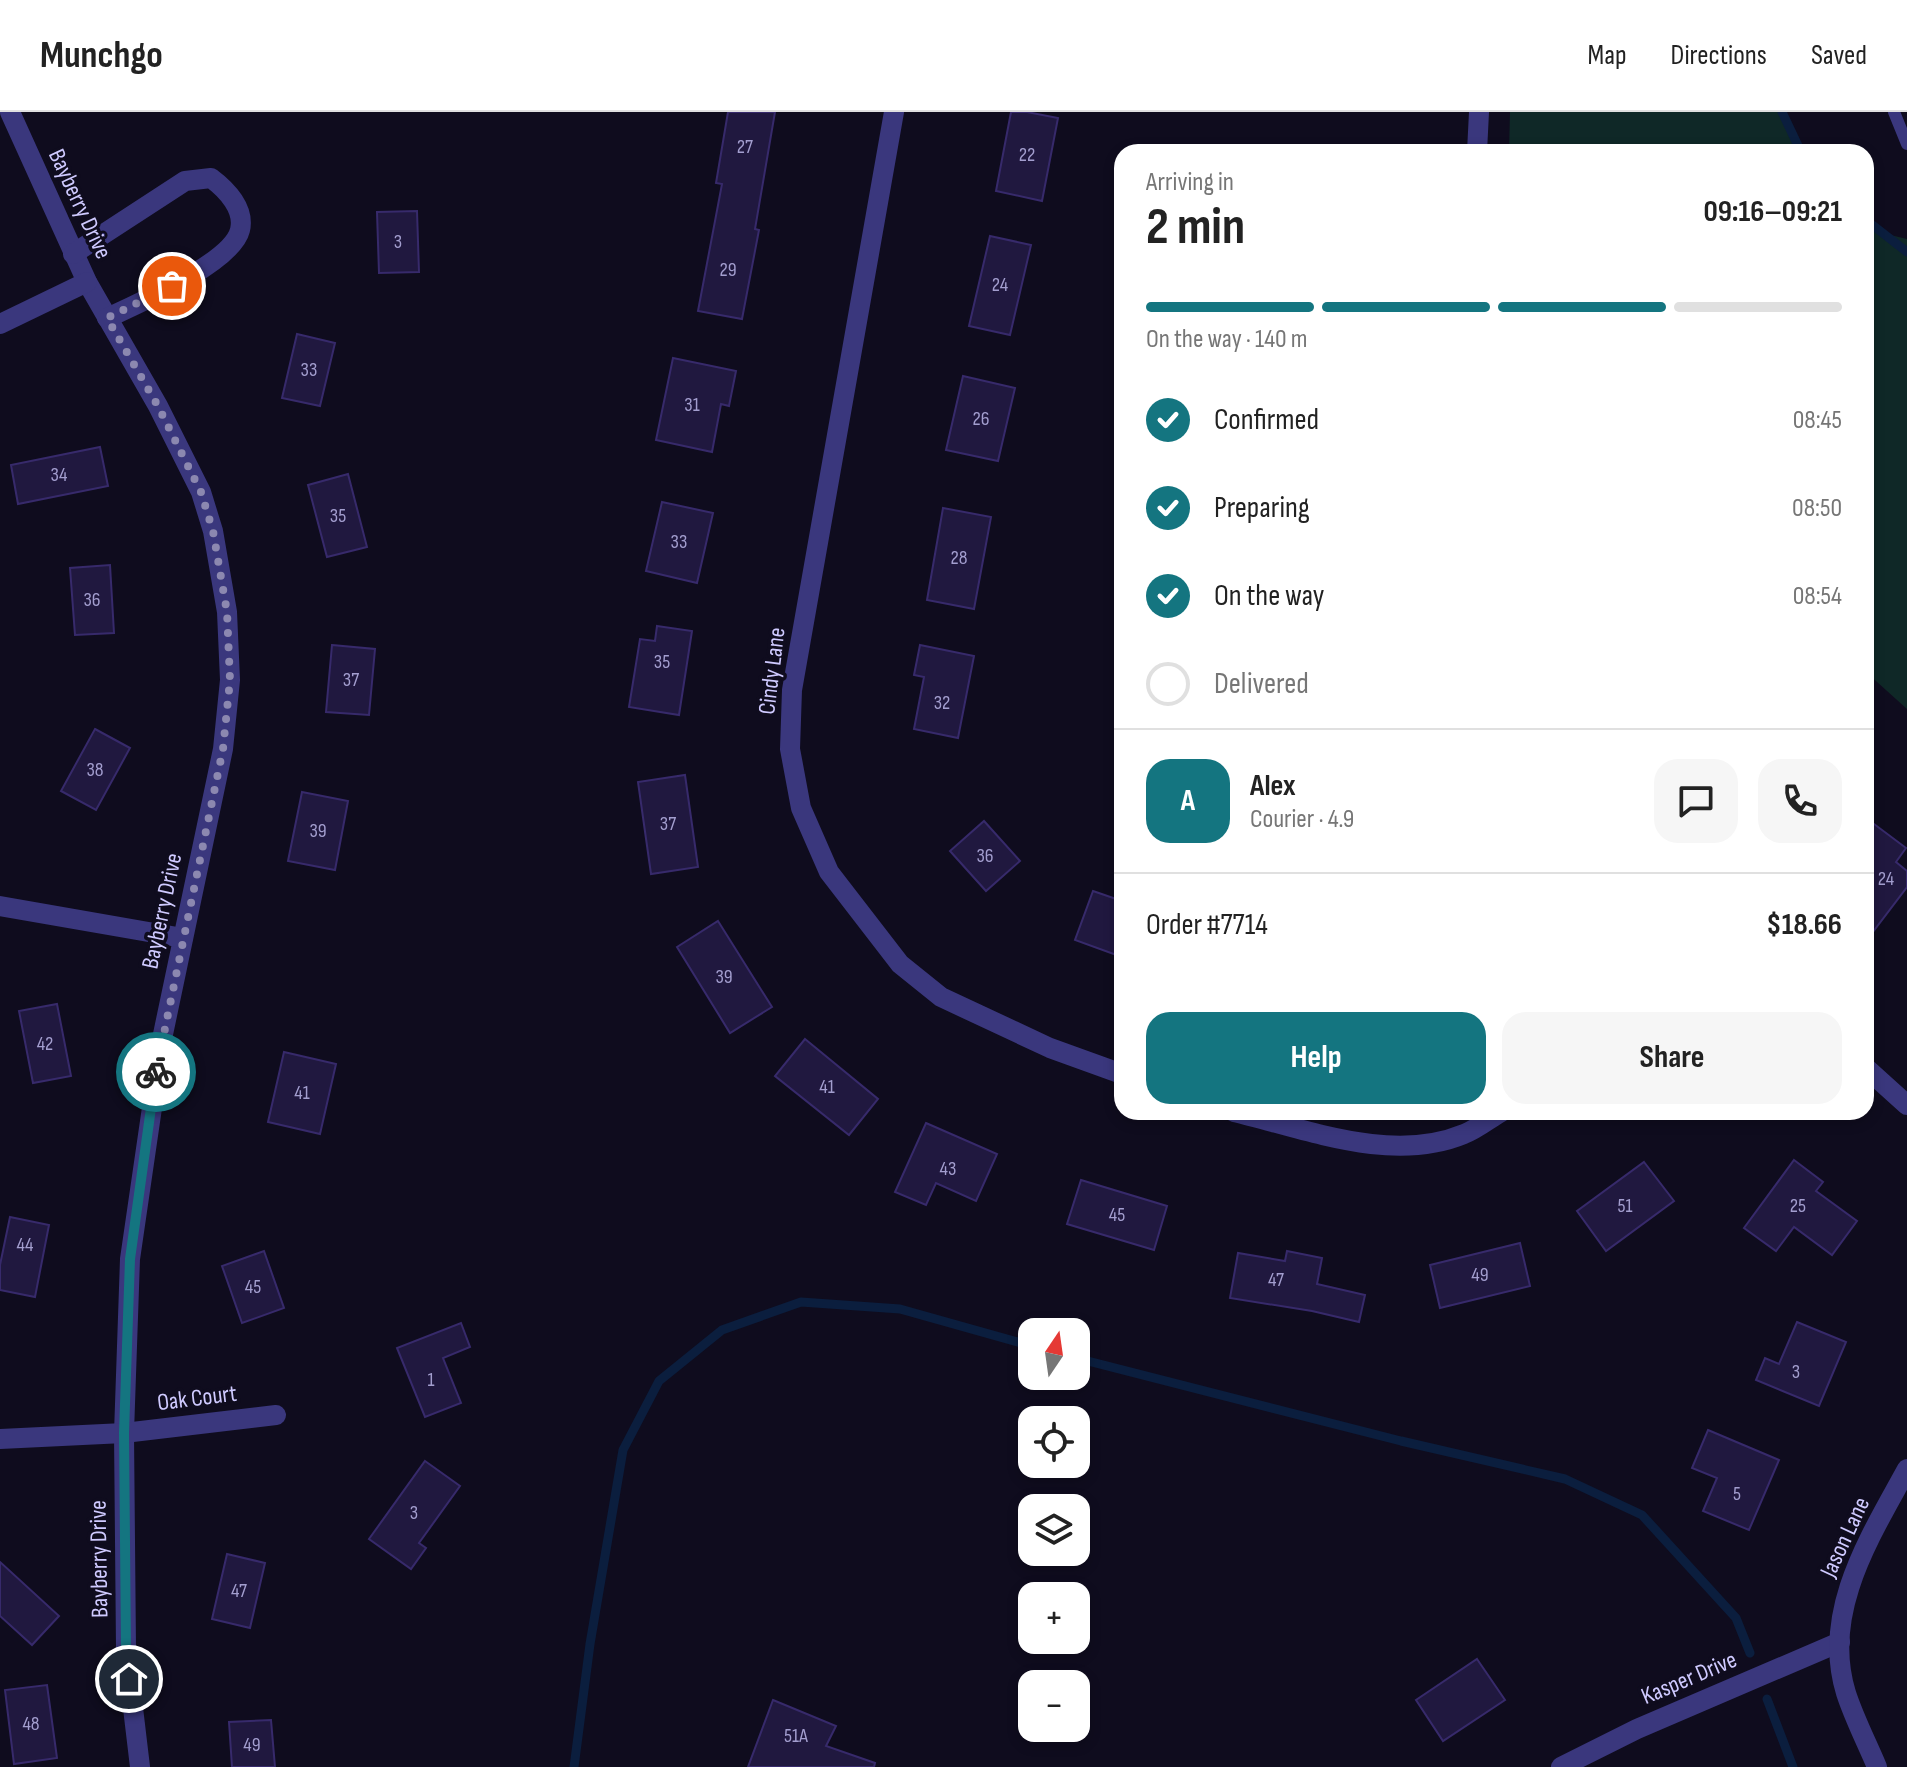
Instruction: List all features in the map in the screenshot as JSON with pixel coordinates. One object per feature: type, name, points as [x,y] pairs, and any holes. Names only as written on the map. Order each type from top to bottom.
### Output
[{"type":"street","name":"Bayberry Drive","points":[[10,112],[87,282],[158,406],[201,492],[213,531],[227,612],[230,680],[223,749],[159,1054],[130,1259],[124,1433],[126,1649],[140,1767]]},
{"type":"street","name":"Cindy Lane","points":[[894,112],[792,690],[790,749],[801,808],[829,872],[900,964],[941,997],[1050,1048],[1114,1071]]},
{"type":"street","points":[[1477,144],[1479,112]]},
{"type":"street","points":[[73,254],[185,181],[211,178],[232,198],[240,216],[240,231],[233,244],[191,276],[107,318]]},
{"type":"street","points":[[0,324],[87,282]]},
{"type":"street","points":[[0,906],[183,938]]},
{"type":"street","points":[[1874,1075],[1907,1105]]},
{"type":"street","points":[[1267,1120],[1363,1143],[1416,1145],[1464,1134],[1488,1120]]},
{"type":"street","name":"Oak Court","points":[[0,1439],[124,1433],[276,1415]]},
{"type":"street","name":"Jason Lane","points":[[1877,1767],[1846,1691],[1840,1642],[1846,1591],[1862,1551],[1907,1469]]},
{"type":"street","name":"Kasper Drive","points":[[1561,1767],[1637,1729],[1840,1642]]},
{"type":"lane","points":[[1894,112],[1907,144]]},
{"type":"green space","points":[[1510,112],[1782,112],[1797,144],[1509,144]]},
{"type":"green space","points":[[1874,228],[1878,232],[1907,239],[1907,709],[1874,679]]},
{"type":"building","points":[[728,112],[775,112],[755,229],[759,230],[742,319],[698,311],[722,184],[716,183]]},
{"type":"building","points":[[1011,112],[1058,118],[1042,201],[996,191]]},
{"type":"building","points":[[417,211],[419,272],[379,273],[377,212]]},
{"type":"building","points":[[990,236],[1031,245],[1010,335],[969,326]]},
{"type":"building","points":[[297,334],[335,343],[320,406],[282,398]]},
{"type":"building","points":[[673,358],[736,371],[729,406],[721,404],[712,452],[656,440]]},
{"type":"building","points":[[963,376],[1015,388],[998,461],[946,450]]},
{"type":"building","points":[[100,447],[108,486],[18,504],[11,465]]},
{"type":"building","points":[[348,474],[367,547],[327,557],[308,485]]},
{"type":"building","points":[[662,502],[713,513],[697,583],[646,571]]},
{"type":"building","points":[[943,508],[991,517],[974,609],[927,600]]},
{"type":"building","points":[[110,565],[114,633],[75,635],[70,568]]},
{"type":"building","points":[[657,626],[692,631],[679,715],[629,707],[640,639],[655,641]]},
{"type":"building","points":[[332,645],[375,649],[369,715],[326,712]]},
{"type":"building","points":[[920,645],[974,656],[958,738],[914,729],[924,677],[914,675]]},
{"type":"building","points":[[95,729],[130,748],[96,810],[61,791]]},
{"type":"building","points":[[685,775],[698,867],[651,874],[638,782]]},
{"type":"building","points":[[302,792],[348,801],[335,870],[288,861]]},
{"type":"building","points":[[984,821],[1020,861],[986,891],[950,851]]},
{"type":"building","points":[[1874,824],[1906,848],[1896,862],[1907,871],[1907,887],[1874,930]]},
{"type":"building","points":[[1093,891],[1114,898],[1114,954],[1075,940]]},
{"type":"building","points":[[718,921],[772,1007],[730,1033],[677,947]]},
{"type":"building","points":[[57,1004],[71,1076],[33,1083],[19,1011]]},
{"type":"building","points":[[805,1039],[878,1099],[849,1135],[775,1076]]},
{"type":"building","points":[[284,1052],[336,1064],[320,1134],[268,1122]]},
{"type":"building","points":[[926,1123],[997,1154],[976,1201],[936,1183],[926,1205],[895,1192]]},
{"type":"building","points":[[1794,1160],[1823,1182],[1816,1191],[1857,1221],[1832,1255],[1794,1227],[1776,1251],[1744,1228]]},
{"type":"building","points":[[1644,1162],[1674,1201],[1606,1251],[1577,1211]]},
{"type":"building","points":[[1081,1180],[1167,1206],[1154,1250],[1067,1224]]},
{"type":"building","points":[[10,1217],[49,1225],[35,1297],[0,1290],[0,1265]]},
{"type":"building","points":[[1520,1243],[1530,1286],[1440,1308],[1430,1265]]},
{"type":"building","points":[[264,1251],[284,1308],[242,1323],[222,1266]]},
{"type":"building","points":[[1287,1251],[1322,1258],[1317,1284],[1365,1295],[1359,1322],[1230,1298],[1238,1253],[1285,1261]]},
{"type":"building","points":[[1797,1322],[1846,1342],[1819,1406],[1756,1380],[1765,1358],[1779,1364]]},
{"type":"building","points":[[461,1323],[470,1347],[443,1358],[461,1403],[425,1417],[397,1348]]},
{"type":"building","points":[[1708,1430],[1779,1460],[1749,1530],[1703,1511],[1717,1478],[1692,1468]]},
{"type":"building","points":[[425,1461],[460,1486],[419,1543],[426,1548],[411,1569],[369,1539]]},
{"type":"building","points":[[227,1554],[265,1563],[250,1628],[212,1619]]},
{"type":"building","points":[[0,1562],[59,1616],[32,1645],[0,1616]]},
{"type":"building","points":[[1477,1659],[1505,1700],[1443,1741],[1416,1700]]},
{"type":"building","points":[[47,1685],[57,1758],[14,1764],[5,1690]]},
{"type":"building","points":[[773,1700],[836,1726],[826,1746],[875,1763],[874,1767],[748,1767]]},
{"type":"building","points":[[271,1720],[275,1767],[232,1767],[229,1722]]},
{"type":"waterway","points":[[1782,112],[1797,144]]},
{"type":"waterway","points":[[1874,226],[1907,252]]},
{"type":"waterway","points":[[574,1767],[590,1644],[623,1450],[659,1381],[722,1330],[801,1302],[900,1309],[1018,1342]]},
{"type":"waterway","points":[[1090,1362],[1401,1441],[1565,1479],[1642,1515],[1736,1618],[1750,1653]]},
{"type":"waterway","points":[[1767,1699],[1793,1767]]},
{"type":"way so far","points":[[156,1072],[223,749],[230,680],[227,612],[213,531],[201,492],[158,406],[107,318],[172,286]]},
{"type":"route","points":[[129,1679],[124,1433],[130,1259],[156,1072]]}]
